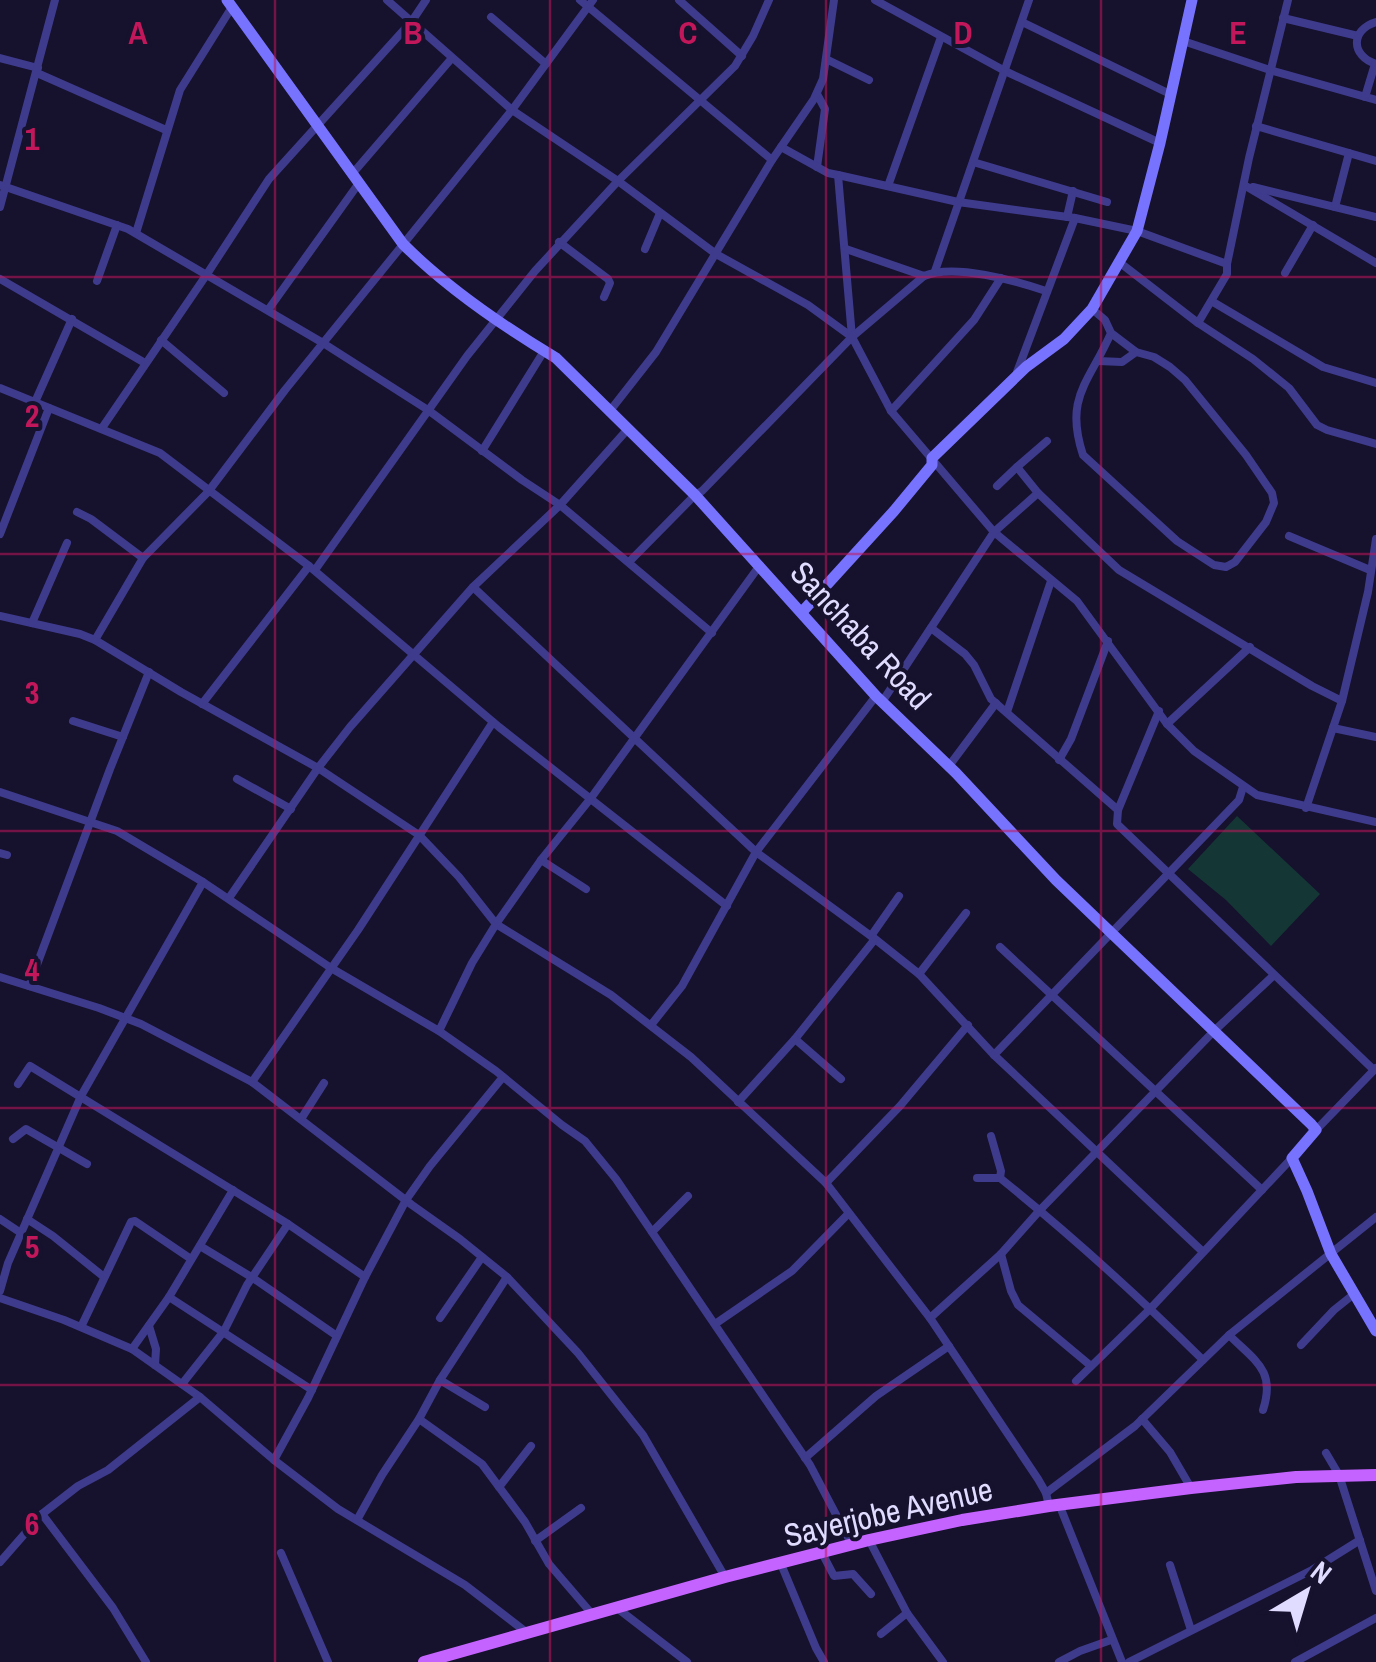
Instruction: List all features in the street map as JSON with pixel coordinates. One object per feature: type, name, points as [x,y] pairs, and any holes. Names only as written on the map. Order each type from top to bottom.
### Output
[{"type":"main road","name":"Sayerjobe Avenue","points":[[432,1661],[852,1544],[1051,1501],[1338,1475],[1376,1475]]},
{"type":"street","points":[[387,0],[512,110],[618,181],[716,254],[808,304],[852,337]]},
{"type":"street","points":[[102,428],[269,180],[426,0]]},
{"type":"street","points":[[580,0],[591,4],[700,102],[772,160]]},
{"type":"street","points":[[680,0],[742,56]]},
{"type":"street","points":[[202,704],[312,568],[496,318],[560,242],[742,56],[769,0]]},
{"type":"street","points":[[609,412],[656,352],[772,160],[817,94],[824,80],[834,0]]},
{"type":"street","points":[[876,0],[1005,72],[1160,142]]},
{"type":"street","points":[[935,271],[1029,0]]},
{"type":"street","points":[[802,612],[894,511],[932,465],[932,458],[1092,309],[1137,232],[1192,0]]},
{"type":"street","points":[[1198,323],[1227,274],[1256,126],[1288,0]]},
{"type":"street","points":[[0,207],[54,1]]},
{"type":"street","points":[[136,233],[180,90],[229,3]]},
{"type":"street","name":"Sanchaba Road","points":[[229,3],[403,244],[434,275],[568,368],[695,495],[879,699],[949,766],[1056,880],[1316,1130]]},
{"type":"street","points":[[95,640],[143,558],[208,492],[512,110],[591,4]]},
{"type":"street","points":[[491,17],[546,64]]},
{"type":"street","points":[[1283,18],[1358,36]]},
{"type":"street","points":[[1022,22],[1170,94]]},
{"type":"street","points":[[1365,97],[1375,64],[1361,56],[1358,36],[1376,22]]},
{"type":"street","points":[[888,186],[941,37]]},
{"type":"street","points":[[1183,41],[1376,100]]},
{"type":"street","points":[[0,58],[38,70],[166,130]]},
{"type":"street","points":[[268,310],[356,178],[452,58]]},
{"type":"street","points":[[826,59],[869,80]]},
{"type":"street","points":[[817,94],[825,109],[817,166]]},
{"type":"street","points":[[1256,126],[1376,161]]},
{"type":"street","points":[[781,147],[838,175],[958,202],[1137,232],[1227,264]]},
{"type":"street","points":[[1335,207],[1349,153]]},
{"type":"street","points":[[973,162],[1107,202]]},
{"type":"street","points":[[838,175],[852,337],[891,411],[994,532],[1077,601],[1167,724],[1194,750],[1257,795],[1376,822]]},
{"type":"street","points":[[1244,185],[1376,218]]},
{"type":"street","points":[[1244,185],[1376,263]]},
{"type":"street","points":[[4,186],[136,233],[323,343],[428,410],[560,505],[712,633]]},
{"type":"street","points":[[1016,376],[1071,218],[1072,190]]},
{"type":"street","points":[[646,249],[660,212]]},
{"type":"street","points":[[97,281],[117,225]]},
{"type":"street","points":[[1285,272],[1313,225]]},
{"type":"street","points":[[560,242],[608,280],[604,297]]},
{"type":"street","points":[[846,249],[924,276]]},
{"type":"street","points":[[1118,262],[1289,388],[1317,425],[1376,444]]},
{"type":"street","points":[[629,562],[852,337],[924,276],[935,271],[1001,278],[1046,292]]},
{"type":"street","points":[[891,411],[974,320],[1001,278]]},
{"type":"street","points":[[0,279],[145,363]]},
{"type":"street","points":[[1212,302],[1323,367],[1376,383]]},
{"type":"street","points":[[1092,309],[1105,320],[1111,334],[1136,352],[1154,357],[1184,380],[1272,493],[1274,503],[1266,522],[1236,562],[1226,567],[1214,566],[1177,541],[1083,455],[1077,436],[1078,400],[1111,334]]},
{"type":"street","points":[[34,402],[72,319]]},
{"type":"street","points":[[161,340],[224,394]]},
{"type":"street","points":[[482,451],[544,351]]},
{"type":"street","points":[[1098,361],[1122,362],[1136,352]]},
{"type":"street","points":[[0,388],[160,453],[312,568],[492,722],[727,906]]},
{"type":"street","points":[[0,534],[49,408]]},
{"type":"street","points":[[229,898],[318,768],[413,654],[473,587],[560,505],[628,430]]},
{"type":"street","points":[[996,486],[1047,441]]},
{"type":"street","points":[[1017,467],[1119,570],[1342,701]]},
{"type":"street","points":[[651,1025],[682,986],[756,852],[879,699],[994,532],[1038,492]]},
{"type":"street","points":[[76,512],[143,558]]},
{"type":"street","points":[[1289,536],[1370,570]]},
{"type":"street","points":[[1306,808],[1342,701],[1372,592],[1370,570],[1376,539]]},
{"type":"street","points":[[32,623],[67,543]]},
{"type":"street","points":[[439,1032],[472,963],[496,924],[760,565]]},
{"type":"street","points":[[1007,712],[1052,581]]},
{"type":"street","points":[[473,587],[756,852],[919,974],[994,1055],[1202,1251]]},
{"type":"street","points":[[0,616],[95,640],[318,768],[419,835],[496,924],[611,995],[692,1057],[826,1182],[930,1318],[1051,1501],[1125,1662],[1312,1570],[1360,1540]]},
{"type":"street","points":[[931,628],[974,664],[991,699],[1118,810]]},
{"type":"street","points":[[1059,760],[1071,739],[1108,641]]},
{"type":"street","points":[[1167,724],[1250,647]]},
{"type":"street","points":[[29,986],[149,672]]},
{"type":"street","points":[[949,766],[996,703]]},
{"type":"street","points":[[1076,1381],[1375,1069],[1117,824],[1118,810],[1160,711]]},
{"type":"street","points":[[73,721],[123,737]]},
{"type":"street","points":[[252,1082],[492,722]]},
{"type":"street","points":[[1333,728],[1376,737]]},
{"type":"street","points":[[237,778],[291,809]]},
{"type":"street","points":[[994,1055],[1238,800],[1243,787]]},
{"type":"street","points":[[0,792],[116,832],[229,898],[331,968],[439,1032],[586,1140],[805,1458],[852,1544]]},
{"type":"street","points":[[541,860],[586,889]]},
{"type":"street","points":[[202,882],[81,1096],[8,1263],[0,1294],[132,1349],[200,1396],[338,1509],[465,1585],[526,1632]]},
{"type":"street","points":[[738,1102],[795,1039],[873,938],[900,896]]},
{"type":"street","points":[[919,974],[966,913]]},
{"type":"street","points":[[1000,947],[1262,1190]]},
{"type":"street","points":[[930,1318],[1001,1254],[1214,1031],[1273,976]]},
{"type":"street","points":[[0,978],[127,1018],[252,1082],[482,1257],[578,1353],[643,1435],[725,1577]]},
{"type":"street","points":[[826,1182],[900,1106],[968,1026]]},
{"type":"street","points":[[795,1039],[840,1079]]},
{"type":"street","points":[[18,1084],[30,1066],[288,1224],[366,1278]]},
{"type":"street","points":[[274,1460],[406,1200],[502,1077]]},
{"type":"street","points":[[301,1119],[324,1082]]},
{"type":"street","points":[[12,1139],[26,1129],[87,1164]]},
{"type":"street","points":[[991,1136],[1000,1178]]},
{"type":"street","points":[[1292,1158],[1331,1254],[1376,1331]]},
{"type":"street","points":[[977,1178],[1000,1178],[1040,1210],[1203,1360]]},
{"type":"street","points":[[132,1349],[169,1297],[233,1190]]},
{"type":"street","points":[[652,1232],[688,1196]]},
{"type":"street","points":[[715,1324],[792,1271],[848,1214]]},
{"type":"street","points":[[1051,1501],[1229,1335],[1376,1217]]},
{"type":"street","points":[[27,1219],[104,1278]]},
{"type":"street","points":[[0,1220],[21,1233]]},
{"type":"street","points":[[81,1327],[131,1222],[191,1259]]},
{"type":"street","points":[[182,1384],[224,1331],[288,1224]]},
{"type":"street","points":[[200,1246],[337,1336]]},
{"type":"street","points":[[1001,1254],[1018,1304],[1091,1366]]},
{"type":"street","points":[[440,1318],[482,1257]]},
{"type":"street","points":[[358,1520],[382,1474],[507,1278]]},
{"type":"street","points":[[1300,1345],[1354,1294]]},
{"type":"street","points":[[169,1297],[312,1390]]},
{"type":"street","points":[[148,1326],[156,1350],[155,1365]]},
{"type":"street","points":[[1229,1335],[1266,1373],[1268,1388],[1263,1410]]},
{"type":"street","points":[[805,1458],[876,1396],[949,1346]]},
{"type":"street","points":[[440,1380],[484,1407]]},
{"type":"street","points":[[0,1562],[42,1514],[78,1486],[108,1470],[200,1396]]},
{"type":"street","points":[[419,1419],[482,1464],[525,1522],[548,1564],[592,1614]]},
{"type":"street","points":[[1142,1419],[1170,1452],[1191,1488]]},
{"type":"street","points":[[498,1487],[532,1446]]},
{"type":"street","points":[[1326,1453],[1338,1475],[1376,1591]]},
{"type":"street","points":[[535,1541],[582,1508]]},
{"type":"street","points":[[42,1514],[113,1608],[146,1662]]},
{"type":"street","points":[[869,1540],[907,1613],[942,1662]]},
{"type":"street","points":[[822,1552],[834,1576],[853,1574],[871,1594]]},
{"type":"street","points":[[281,1554],[328,1662]]},
{"type":"street","points":[[780,1564],[824,1662]]},
{"type":"street","points":[[1170,1565],[1191,1630]]},
{"type":"street","points":[[618,1608],[686,1662]]},
{"type":"street","points":[[881,1634],[907,1613]]},
{"type":"street","points":[[1296,1662],[1376,1618]]},
{"type":"street","points":[[1059,1662],[1112,1640]]},
{"type":"green space","points":[[1237,816],[1320,894],[1271,946],[1226,900],[1188,869]]}]
